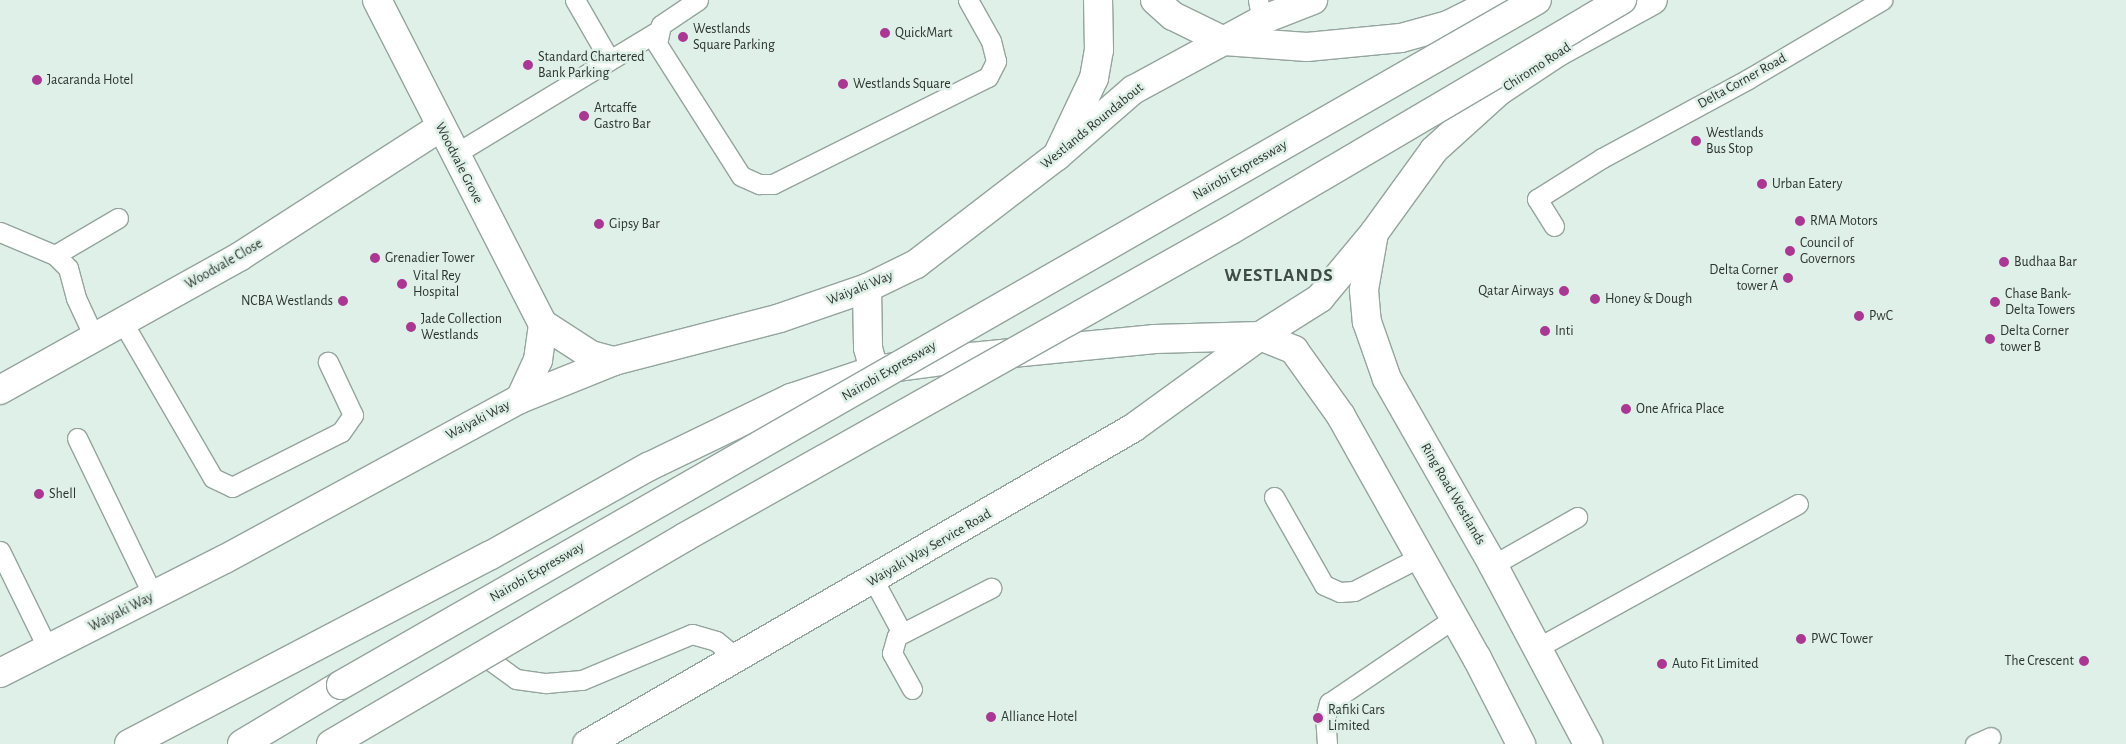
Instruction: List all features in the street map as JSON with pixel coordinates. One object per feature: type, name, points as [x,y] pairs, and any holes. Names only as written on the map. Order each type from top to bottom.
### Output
[{"type":"main road","name":"Woodvale Grove","points":[[377,0],[543,324],[591,355],[614,361]]},
{"type":"main road","points":[[1057,156],[1094,78],[1099,50],[1098,0]]},
{"type":"main road","points":[[1154,0],[1172,16],[1224,41],[1306,47],[1420,35],[1448,25],[1498,0]]},
{"type":"main road","name":"Westlands Roundabout","points":[[974,217],[1057,156],[1133,90],[1224,41],[1260,10],[1313,0]]},
{"type":"main road","name":"Nairobi Expressway","points":[[242,744],[1537,0]]},
{"type":"main road","points":[[331,744],[685,538],[1231,230],[1622,0]]},
{"type":"main road","name":"Chiromo Road","points":[[1374,233],[1434,150],[1499,91],[1558,52],[1653,0]]},
{"type":"main road","name":"Woodvale Close","points":[[0,390],[238,257],[441,127]]},
{"type":"main road","name":"Waiyaki Way","points":[[0,673],[153,595],[520,398],[614,361],[780,318],[867,288],[916,264],[974,217]]},
{"type":"main road","points":[[1260,336],[1320,298],[1374,233]]},
{"type":"main road","name":"Ring Road Westlands","points":[[1374,233],[1364,290],[1367,322],[1376,350],[1388,379],[1493,565],[1584,741]]},
{"type":"main road","points":[[867,288],[868,348],[874,370]]},
{"type":"main road","points":[[520,398],[538,360],[543,324]]},
{"type":"main road","points":[[129,744],[491,555],[648,468],[792,398],[874,370],[972,357],[1106,346],[1155,338],[1260,336],[1283,343],[1304,363],[1341,416],[1521,744]]},
{"type":"main road","name":"Waiyaki Way Service Road","points":[[587,744],[874,581],[1133,428],[1260,336]]},
{"type":"lane","points":[[575,0],[609,59]]},
{"type":"lane","points":[[455,154],[658,30],[698,0]]},
{"type":"lane","points":[[658,30],[657,44],[741,176],[758,184],[773,184],[988,77],[996,60],[990,40],[968,0]]},
{"type":"lane","name":"Delta Corner Road","points":[[1554,226],[1537,199],[1602,158],[1748,79],[1882,0]]},
{"type":"lane","points":[[56,255],[118,218]]},
{"type":"lane","points":[[0,251],[8,236],[56,255],[68,268],[76,298],[94,336]]},
{"type":"lane","points":[[122,321],[213,478],[232,487],[341,432],[353,415],[328,362]]},
{"type":"lane","points":[[77,438],[153,595]]},
{"type":"lane","points":[[1274,497],[1324,585],[1340,592],[1354,591],[1420,557]]},
{"type":"lane","points":[[1537,648],[1798,504]]},
{"type":"lane","points":[[1493,565],[1577,517]]},
{"type":"lane","points":[[0,551],[48,649]]},
{"type":"lane","points":[[874,581],[902,633]]},
{"type":"lane","points":[[912,690],[892,652],[893,644],[902,633],[991,588]]},
{"type":"lane","points":[[1327,744],[1325,718],[1330,703],[1453,619]]},
{"type":"lane","points":[[483,655],[516,679],[546,683],[582,680],[692,634],[716,641],[738,659]]},
{"type":"place","name":"QuickMart","points":[[885,33]]},
{"type":"place","name":"Westlands Square Parking","points":[[683,37]]},
{"type":"place","name":"Standard Chartered Bank Parking","points":[[528,65]]},
{"type":"place","name":"Jacaranda Hotel","points":[[37,80]]},
{"type":"place","name":"Westlands Square","points":[[843,84]]},
{"type":"place","name":"Artcaffe Gastro Bar","points":[[584,116]]},
{"type":"place","name":"Westlands Bus Stop","points":[[1696,141]]},
{"type":"place","name":"Urban Eatery","points":[[1762,184]]},
{"type":"place","name":"RMA Motors","points":[[1800,221]]},
{"type":"place","name":"Gipsy Bar","points":[[599,224]]},
{"type":"place","name":"Council of Governors","points":[[1790,251]]},
{"type":"place","name":"Grenadier Tower","points":[[375,258]]},
{"type":"place","name":"Budhaa Bar","points":[[2004,262]]},
{"type":"place","name":"Delta Corner tower A","points":[[1788,278]]},
{"type":"place","name":"Vital Rey Hospital","points":[[402,284]]},
{"type":"place","name":"Qatar Airways","points":[[1564,291]]},
{"type":"place","name":"Honey & Dough","points":[[1595,299]]},
{"type":"place","name":"NCBA Westlands","points":[[343,301]]},
{"type":"place","name":"Chase Bank- Delta Towers","points":[[1995,302]]},
{"type":"place","name":"PwC","points":[[1859,316]]},
{"type":"place","name":"Jade Collection Westlands","points":[[411,327]]},
{"type":"place","name":"Inti","points":[[1545,331]]},
{"type":"place","name":"Delta Corner tower B","points":[[1990,339]]},
{"type":"place","name":"One Africa Place","points":[[1626,409]]},
{"type":"place","name":"Shell","points":[[39,494]]},
{"type":"place","name":"PWC Tower","points":[[1801,639]]},
{"type":"place","name":"The Crescent","points":[[2084,661]]},
{"type":"place","name":"Auto Fit Limited","points":[[1662,664]]},
{"type":"place","name":"Alliance Hotel","points":[[991,717]]},
{"type":"place","name":"Rafiki Cars Limited","points":[[1318,718]]},
{"type":"district","name":"WESTLANDS","points":[[1279,276]]}]
